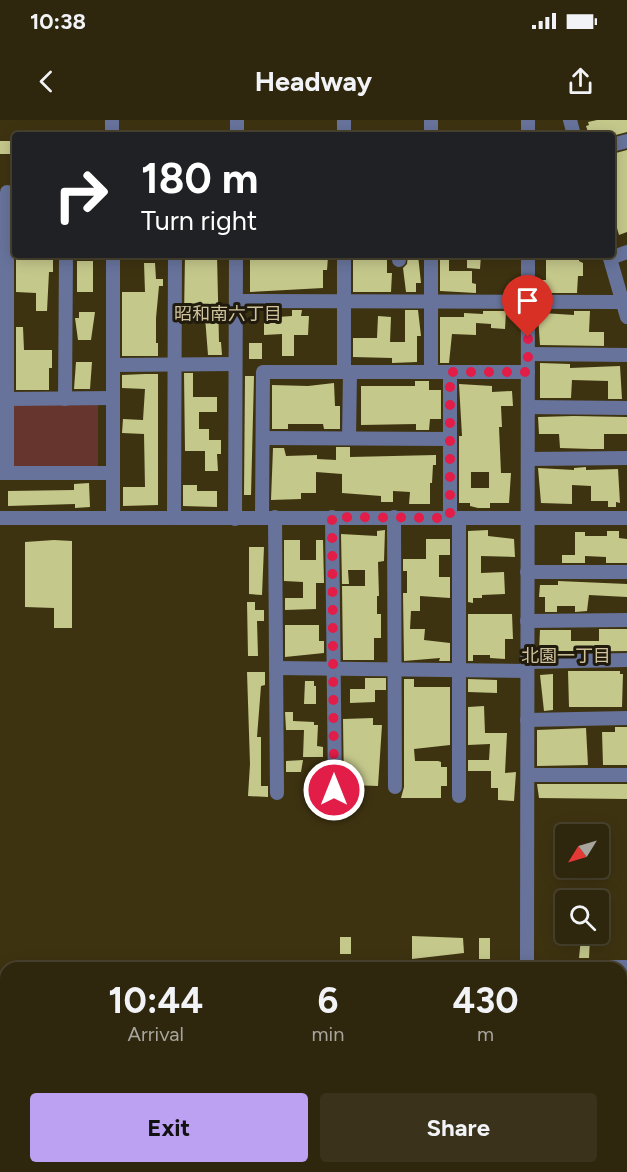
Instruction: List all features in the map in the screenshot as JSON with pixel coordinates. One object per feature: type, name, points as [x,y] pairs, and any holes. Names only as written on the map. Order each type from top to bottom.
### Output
[{"type":"street","points":[[7,192],[4,473],[113,473]]},
{"type":"street","points":[[65,399],[66,258]]},
{"type":"street","points":[[113,258],[113,517]]},
{"type":"street","points":[[174,518],[175,258]]},
{"type":"street","points":[[235,519],[236,258]]},
{"type":"street","points":[[344,258],[349,438]]},
{"type":"street","points":[[431,258],[431,372]]},
{"type":"street","points":[[527,962],[528,258]]},
{"type":"street","points":[[610,258],[627,317]]},
{"type":"street","points":[[236,301],[623,302]]},
{"type":"street","points":[[528,354],[627,355]]},
{"type":"street","points":[[113,365],[235,364]]},
{"type":"street","points":[[277,793],[276,668],[269,517],[262,438],[262,372],[528,372]]},
{"type":"street","points":[[450,372],[450,439],[459,671],[459,796]]},
{"type":"street","points":[[6,399],[113,398]]},
{"type":"street","points":[[528,407],[627,408]]},
{"type":"street","points":[[262,438],[450,439]]},
{"type":"street","points":[[528,459],[627,458]]},
{"type":"street","points":[[332,517],[334,790]]},
{"type":"street","points":[[0,518],[627,518]]},
{"type":"street","points":[[394,518],[395,787]]},
{"type":"street","points":[[528,572],[627,572]]},
{"type":"street","points":[[527,621],[627,620]]},
{"type":"street","points":[[276,668],[459,671],[627,660]]},
{"type":"street","points":[[527,720],[627,718]]},
{"type":"street","points":[[528,775],[627,775]]},
{"type":"shaded area","points":[[11,405],[98,405],[98,467],[12,467]]},
{"type":"building","points":[[627,120],[627,132],[615,135],[615,132],[588,132],[586,126],[589,125],[588,122]]},
{"type":"building","points":[[0,141],[12,141],[12,154],[0,154]]},
{"type":"building","points":[[627,150],[627,232],[619,235],[615,221],[615,153]]},
{"type":"building","points":[[16,258],[53,259],[53,272],[49,272],[47,311],[36,311],[36,293],[16,292]]},
{"type":"building","points":[[185,258],[217,258],[219,342],[221,342],[222,355],[208,355],[205,317],[184,317]]},
{"type":"building","points":[[250,258],[328,258],[327,270],[323,270],[323,288],[250,292]]},
{"type":"building","points":[[353,258],[387,259],[387,273],[392,273],[391,292],[353,292]]},
{"type":"building","points":[[408,258],[418,258],[421,283],[416,283],[416,292],[406,292],[403,268],[407,264]]},
{"type":"building","points":[[440,258],[449,258],[449,271],[472,271],[472,283],[476,284],[476,293],[440,291]]},
{"type":"building","points":[[467,258],[481,258],[480,269],[467,268]]},
{"type":"building","points":[[567,258],[579,258],[579,261],[583,263],[583,276],[578,276],[577,293],[540,293],[540,280],[546,280],[546,260],[567,260]]},
{"type":"building","points":[[77,261],[93,261],[93,292],[77,292]]},
{"type":"building","points":[[144,263],[155,263],[156,279],[163,279],[163,286],[159,286],[156,318],[158,356],[122,356],[122,292],[145,292]]},
{"type":"building","points":[[292,310],[302,310],[301,316],[309,316],[308,335],[294,335],[294,356],[282,356],[282,334],[264,335],[264,318],[292,316]]},
{"type":"building","points":[[405,310],[418,310],[421,336],[417,336],[417,362],[392,363],[392,358],[353,357],[353,338],[377,338],[378,316],[391,317],[390,342],[405,342]]},
{"type":"building","points":[[483,311],[506,311],[505,329],[491,328],[491,324],[476,323],[476,335],[452,334],[449,363],[440,363],[440,317],[464,317],[464,313],[483,314]]},
{"type":"building","points":[[574,311],[590,311],[589,332],[604,332],[604,346],[540,345],[538,316],[542,313],[574,315]]},
{"type":"building","points":[[79,312],[95,312],[91,340],[78,340],[75,318],[79,318]]},
{"type":"building","points":[[16,327],[23,327],[24,350],[52,350],[49,390],[16,390]]},
{"type":"building","points":[[249,343],[262,343],[262,359],[249,359]]},
{"type":"building","points":[[76,362],[92,362],[90,389],[74,389]]},
{"type":"building","points":[[540,363],[570,364],[570,368],[620,366],[622,399],[608,399],[608,381],[572,380],[571,398],[540,398]]},
{"type":"building","points":[[184,373],[193,373],[193,397],[217,397],[217,412],[199,412],[199,429],[209,429],[209,440],[221,440],[221,454],[217,454],[218,471],[205,471],[205,451],[185,451]]},
{"type":"building","points":[[158,374],[158,505],[123,506],[123,487],[145,487],[144,434],[122,433],[123,419],[143,420],[145,389],[122,388],[122,375]]},
{"type":"building","points":[[245,376],[254,376],[251,495],[244,495]]},
{"type":"building","points":[[415,381],[429,381],[429,390],[441,390],[441,419],[430,419],[429,430],[416,430],[416,424],[361,425],[361,386],[415,386]]},
{"type":"building","points":[[334,383],[335,406],[340,406],[340,429],[324,429],[323,424],[288,424],[288,429],[272,429],[272,385],[308,386]]},
{"type":"building","points":[[459,384],[492,386],[492,392],[512,391],[513,406],[501,406],[502,427],[499,427],[501,473],[511,473],[509,503],[490,503],[490,508],[478,508],[470,506],[470,503],[459,503],[459,436],[462,436]],"holes":[[[471,472],[489,472],[489,488],[471,488]]]},
{"type":"building","points":[[538,417],[627,417],[627,434],[604,434],[604,449],[591,449],[560,448],[559,434],[539,434]]},
{"type":"building","points":[[336,447],[350,447],[350,457],[436,455],[436,465],[433,465],[432,483],[430,483],[430,504],[409,504],[410,492],[393,491],[393,502],[381,502],[381,496],[342,493],[342,474],[316,472],[316,493],[301,493],[301,499],[271,500],[273,448],[284,448],[286,456],[317,455],[317,459],[336,460]]},
{"type":"building","points":[[586,467],[586,470],[618,469],[620,503],[616,502],[616,507],[608,507],[608,501],[591,501],[591,486],[572,485],[572,504],[541,503],[538,468],[574,470],[574,468]]},
{"type":"building","points":[[89,483],[90,507],[75,508],[75,504],[8,506],[8,491],[74,490],[74,484]]},
{"type":"building","points":[[183,485],[197,485],[197,491],[217,491],[217,507],[183,506]]},
{"type":"building","points":[[385,530],[384,561],[378,562],[377,614],[381,614],[381,638],[374,638],[374,660],[343,660],[342,586],[365,586],[365,570],[348,570],[349,584],[342,584],[341,534],[377,536],[377,531]]},
{"type":"building","points":[[488,530],[488,536],[514,539],[515,557],[481,556],[481,573],[504,572],[505,594],[482,595],[482,598],[473,598],[473,603],[468,602],[468,531]]},
{"type":"building","points":[[607,531],[619,531],[619,538],[627,539],[627,563],[606,563],[606,557],[585,556],[585,563],[562,563],[562,555],[575,555],[575,532],[585,532],[585,536],[607,536]]},
{"type":"building","points":[[426,539],[450,539],[450,555],[439,555],[439,577],[450,577],[450,598],[420,596],[420,611],[411,611],[410,629],[425,629],[424,640],[450,643],[450,661],[439,661],[440,658],[404,661],[403,593],[407,593],[407,571],[403,571],[403,559],[426,559]]},
{"type":"building","points":[[284,540],[300,540],[300,560],[316,560],[316,540],[323,540],[324,583],[316,583],[316,609],[285,610],[285,598],[303,598],[303,582],[284,581]]},
{"type":"building","points":[[72,541],[72,628],[54,628],[54,608],[25,607],[25,542]]},
{"type":"building","points":[[249,547],[264,547],[262,595],[249,594]]},
{"type":"building","points":[[558,581],[627,584],[627,597],[589,595],[587,611],[575,612],[575,606],[557,606],[557,612],[545,612],[545,597],[539,597],[540,585],[558,585]]},
{"type":"building","points":[[247,602],[255,602],[255,610],[264,610],[264,621],[257,621],[258,656],[248,656]]},
{"type":"building","points":[[468,614],[512,614],[513,639],[505,639],[505,659],[490,658],[490,655],[473,655],[473,661],[468,661]]},
{"type":"building","points":[[285,625],[319,625],[319,641],[324,641],[324,653],[285,657]]},
{"type":"building","points":[[599,629],[627,629],[627,651],[539,652],[540,630],[571,630],[571,641],[599,641]]},
{"type":"building","points":[[568,671],[620,671],[620,674],[623,674],[622,707],[569,707]]},
{"type":"building","points":[[247,672],[265,672],[265,685],[261,686],[257,737],[261,737],[261,786],[268,786],[268,797],[248,796],[250,764]]},
{"type":"building","points":[[553,674],[553,710],[544,711],[540,675]]},
{"type":"building","points":[[365,678],[386,678],[386,690],[375,690],[375,702],[350,703],[350,689],[365,689]]},
{"type":"building","points":[[404,679],[414,679],[414,687],[450,687],[450,745],[414,749],[415,761],[438,761],[441,762],[441,767],[447,767],[447,786],[441,786],[441,798],[401,798],[404,787]]},
{"type":"building","points":[[468,679],[497,680],[497,693],[468,692]]},
{"type":"building","points":[[305,681],[314,681],[316,704],[304,704]]},
{"type":"building","points":[[484,706],[485,733],[507,733],[505,773],[516,772],[514,801],[498,800],[498,788],[491,788],[491,771],[468,771],[468,760],[489,760],[490,744],[468,745],[468,707]]},
{"type":"building","points":[[285,712],[293,712],[293,721],[314,722],[314,725],[318,725],[317,746],[323,747],[323,757],[303,757],[304,730],[286,730]]},
{"type":"building","points":[[373,718],[373,725],[382,725],[378,786],[351,785],[351,799],[340,799],[344,791],[343,719]]},
{"type":"building","points":[[615,727],[627,727],[627,765],[603,765],[602,732],[615,732]]},
{"type":"building","points":[[586,728],[588,765],[537,766],[537,730]]},
{"type":"building","points":[[303,760],[301,772],[286,772],[286,761]]},
{"type":"building","points":[[537,784],[627,784],[627,799],[539,798]]},
{"type":"building","points":[[412,936],[463,938],[464,953],[412,959]]},
{"type":"building","points":[[340,937],[351,937],[351,954],[340,954]]},
{"type":"building","points":[[479,938],[490,938],[490,959],[479,959]]},
{"type":"building","points":[[580,944],[590,944],[589,958],[579,958]]},
{"type":"district","name":"昭和南六丁目","points":[[228,314]]},
{"type":"district","name":"北園一丁目","points":[[566,656]]},
{"type":"route","points":[[334,790],[332,517],[450,518],[450,372],[528,372],[528,337]]}]
